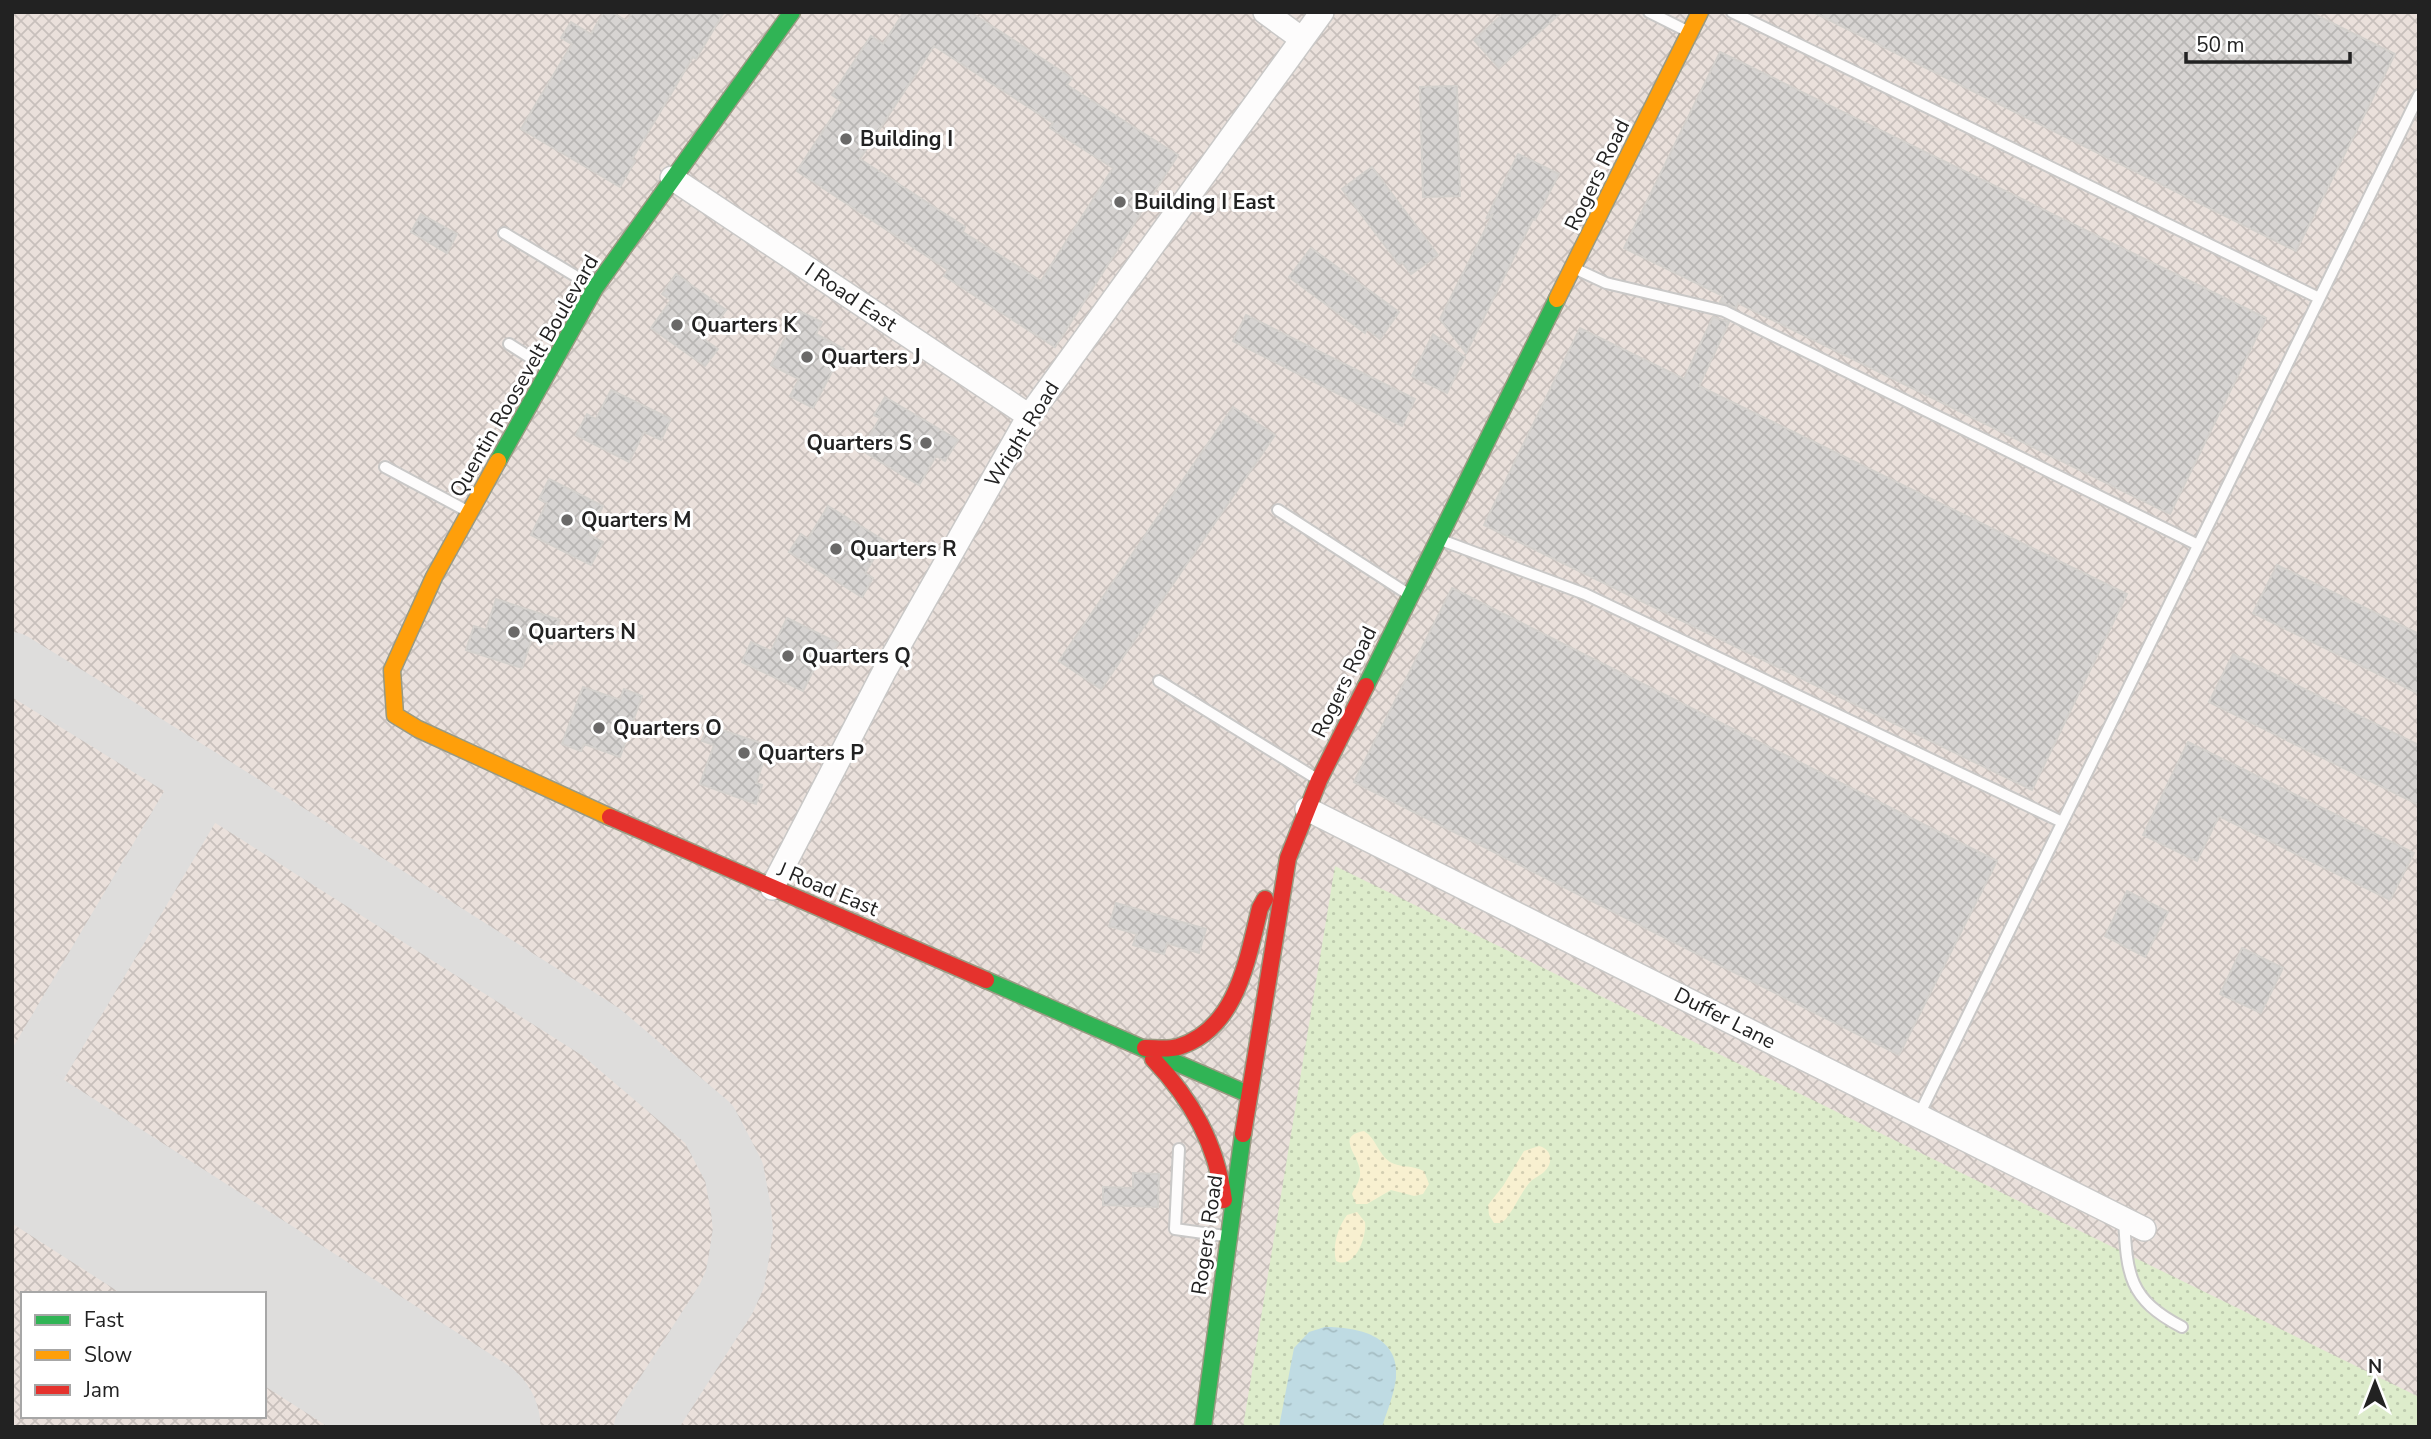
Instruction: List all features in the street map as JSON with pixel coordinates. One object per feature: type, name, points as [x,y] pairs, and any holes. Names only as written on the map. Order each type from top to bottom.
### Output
[{"type":"street","name":"Quentin Roosevelt Boulevard","points":[[396,715],[392,670],[434,576],[548,369],[595,288],[792,12]]},
{"type":"street","points":[[1265,12],[1302,39]]},
{"type":"street","name":"Wright Road","points":[[772,888],[885,670],[1029,416],[1322,12]]},
{"type":"street","name":"Rogers Road","points":[[1203,1427],[1248,1094],[1288,858],[1319,780],[1700,12]]},
{"type":"street","name":"I Road East","points":[[672,178],[1029,416]]},
{"type":"street","name":"J Road East","points":[[396,715],[431,735],[772,888],[1248,1094]]},
{"type":"street","name":"Duffer Lane","points":[[1307,809],[2134,1224]]},
{"type":"street","points":[[1142,1048],[1177,1048],[1196,1041],[1220,1021],[1237,991],[1260,908],[1288,858]]},
{"type":"street","points":[[1142,1048],[1179,1085],[1193,1107],[1219,1161],[1228,1236]]},
{"type":"lane","points":[[1649,12],[1690,33]]},
{"type":"lane","points":[[1731,12],[2319,298]]},
{"type":"lane","points":[[1919,1115],[2419,95]]},
{"type":"lane","points":[[504,233],[595,288]]},
{"type":"lane","points":[[1575,268],[1606,283],[1724,311],[2198,545]]},
{"type":"lane","points":[[509,344],[548,369]]},
{"type":"lane","points":[[385,467],[470,512]]},
{"type":"lane","points":[[1278,510],[1410,596]]},
{"type":"lane","points":[[1437,539],[1585,594],[2062,822]]},
{"type":"lane","points":[[1159,681],[1319,780]]},
{"type":"lane","points":[[1179,1149],[1175,1229],[1228,1236]]},
{"type":"lane","points":[[2134,1224],[2126,1265],[2137,1291],[2149,1306],[2182,1326]]},
{"type":"shaded area","points":[[12,12],[2419,12],[2419,1427],[12,1427]]},
{"type":"green space","points":[[1335,866],[2419,1397],[2419,1427],[1243,1427]]},
{"type":"sand","points":[[1364,1131],[1390,1162],[1424,1171],[1429,1184],[1423,1194],[1414,1196],[1391,1190],[1367,1204],[1356,1204],[1352,1194],[1359,1181],[1360,1172],[1350,1142],[1351,1137]]},
{"type":"sand","points":[[1539,1146],[1549,1153],[1549,1165],[1530,1182],[1505,1220],[1494,1223],[1489,1215],[1488,1205],[1524,1151]]},
{"type":"sand","points":[[1357,1212],[1365,1222],[1362,1243],[1349,1261],[1336,1261],[1335,1243],[1341,1225],[1347,1215]]},
{"type":"water","points":[[1325,1327],[1350,1329],[1374,1336],[1391,1352],[1396,1378],[1382,1427],[1279,1427],[1294,1348],[1309,1332]]},
{"type":"building","points":[[604,12],[611,12],[627,21],[633,12],[724,12],[696,59],[693,57],[632,159],[635,161],[620,187],[521,129],[572,44],[561,38],[571,22],[591,34]]},
{"type":"building","points":[[904,12],[970,12],[1072,78],[1067,85],[1178,155],[1055,347],[944,276],[948,270],[797,171],[842,102],[832,95],[871,36],[883,44]],"holes":[[[934,46],[1053,123],[1050,128],[1113,168],[1041,281],[963,232],[965,227],[860,159]]]},
{"type":"building","points":[[1505,12],[1562,12],[1499,68],[1474,40]]},
{"type":"building","points":[[1813,12],[2310,12],[2395,54],[2296,251]]},
{"type":"building","points":[[1720,52],[2266,318],[2170,514],[1738,303],[1736,308],[1720,302],[1723,296],[1624,248]]},
{"type":"building","points":[[1457,86],[1460,196],[1423,197],[1420,87]]},
{"type":"building","points":[[1518,154],[1559,174],[1535,220],[1533,219],[1466,353],[1440,319],[1493,214],[1486,219]]},
{"type":"building","points":[[1372,167],[1438,255],[1411,274],[1402,262],[1399,264],[1342,189]]},
{"type":"building","points":[[421,214],[457,234],[447,253],[411,232]]},
{"type":"building","points":[[1311,248],[1399,312],[1380,339],[1367,329],[1365,333],[1289,277]]},
{"type":"building","name":"Quarters K","points":[[676,274],[726,310],[705,340],[718,349],[705,366],[651,328],[671,300],[662,294]]},
{"type":"building","name":"Quarters J","points":[[799,311],[822,322],[816,334],[844,349],[813,408],[790,396],[799,379],[771,365]]},
{"type":"building","points":[[1246,315],[1415,399],[1402,426],[1233,341]]},
{"type":"building","points":[[1713,317],[1729,322],[1699,386],[2127,594],[2032,790],[1484,525],[1580,328],[1684,379]]},
{"type":"building","points":[[1433,334],[1465,357],[1447,393],[1412,376]]},
{"type":"building","points":[[611,390],[671,419],[661,440],[644,432],[629,462],[576,435],[587,414],[596,419]]},
{"type":"building","name":"Quarters S","points":[[885,397],[958,440],[945,461],[936,456],[919,485],[861,450],[880,418],[874,415]]},
{"type":"building","points":[[1233,407],[1275,435],[1101,689],[1059,661]]},
{"type":"building","name":"Quarters M","points":[[549,479],[603,506],[589,535],[603,542],[591,565],[531,535],[547,503],[539,499]]},
{"type":"building","name":"Quarters R","points":[[828,506],[885,541],[865,573],[873,578],[862,597],[789,552],[801,534],[808,539]]},
{"type":"building","points":[[2277,565],[2419,634],[2419,694],[2253,613]]},
{"type":"building","points":[[1452,588],[1997,861],[1899,1055],[1354,782]]},
{"type":"building","name":"Quarters N","points":[[496,599],[560,620],[552,644],[532,638],[522,668],[466,650],[474,626],[486,630]]},
{"type":"building","name":"Quarters Q","points":[[787,618],[838,643],[827,665],[818,661],[803,691],[742,662],[751,642],[771,651]]},
{"type":"building","points":[[2233,654],[2419,745],[2419,805],[2209,702]]},
{"type":"building","name":"Quarters O","points":[[583,687],[620,700],[624,689],[642,696],[620,757],[584,744],[581,751],[562,744]]},
{"type":"building","name":"Quarters P","points":[[708,725],[769,746],[756,783],[762,785],[756,804],[700,784],[714,745],[702,741]]},
{"type":"building","points":[[2188,742],[2414,853],[2390,900],[2219,816],[2197,861],[2143,835]]},
{"type":"building","points":[[2127,891],[2168,912],[2145,957],[2105,936]]},
{"type":"building","points":[[1116,903],[1206,929],[1199,953],[1167,943],[1164,954],[1133,945],[1137,934],[1109,926]]},
{"type":"building","points":[[2242,948],[2283,968],[2261,1013],[2220,994]]},
{"type":"building","points":[[1133,1173],[1159,1174],[1158,1207],[1103,1205],[1103,1187],[1133,1188]]},
{"type":"taxiway","points":[[12,662],[601,1032],[709,1124],[734,1172],[741,1210],[743,1230],[735,1279],[726,1299],[644,1427]]},
{"type":"taxiway","points":[[12,1108],[205,781]]},
{"type":"runway","points":[[12,1135],[257,1292]]},
{"type":"runway","points":[[266,1298],[466,1427]]},
{"type":"traffic: fast","points":[[498,461],[595,288],[792,12]]},
{"type":"traffic: fast","points":[[1366,686],[1557,299]]},
{"type":"traffic: fast","points":[[986,980],[1248,1094]]},
{"type":"traffic: fast","points":[[1203,1427],[1243,1134]]},
{"type":"traffic: slow","points":[[1557,299],[1700,12]]},
{"type":"traffic: slow","points":[[498,461],[434,577],[392,670],[395,715],[418,729],[610,817]]},
{"type":"traffic: jam","points":[[1243,1134],[1288,858],[1319,780],[1366,686]]},
{"type":"traffic: jam","points":[[610,817],[986,980]]},
{"type":"traffic: jam","points":[[1145,1048],[1178,1047],[1198,1038],[1214,1025],[1236,990],[1265,899]]},
{"type":"traffic: jam","points":[[1153,1059],[1179,1090],[1200,1124],[1215,1160],[1224,1200]]},
{"type":"place","name":"Building I","points":[[846,139]]},
{"type":"place","name":"Building I East","points":[[1120,202]]},
{"type":"place","name":"Quarters K","points":[[677,325]]},
{"type":"place","name":"Quarters J","points":[[807,357]]},
{"type":"place","name":"Quarters S","points":[[926,443]]},
{"type":"place","name":"Quarters M","points":[[567,520]]},
{"type":"place","name":"Quarters R","points":[[836,549]]},
{"type":"place","name":"Quarters N","points":[[514,632]]},
{"type":"place","name":"Quarters Q","points":[[788,656]]},
{"type":"place","name":"Quarters O","points":[[599,728]]},
{"type":"place","name":"Quarters P","points":[[744,753]]}]
